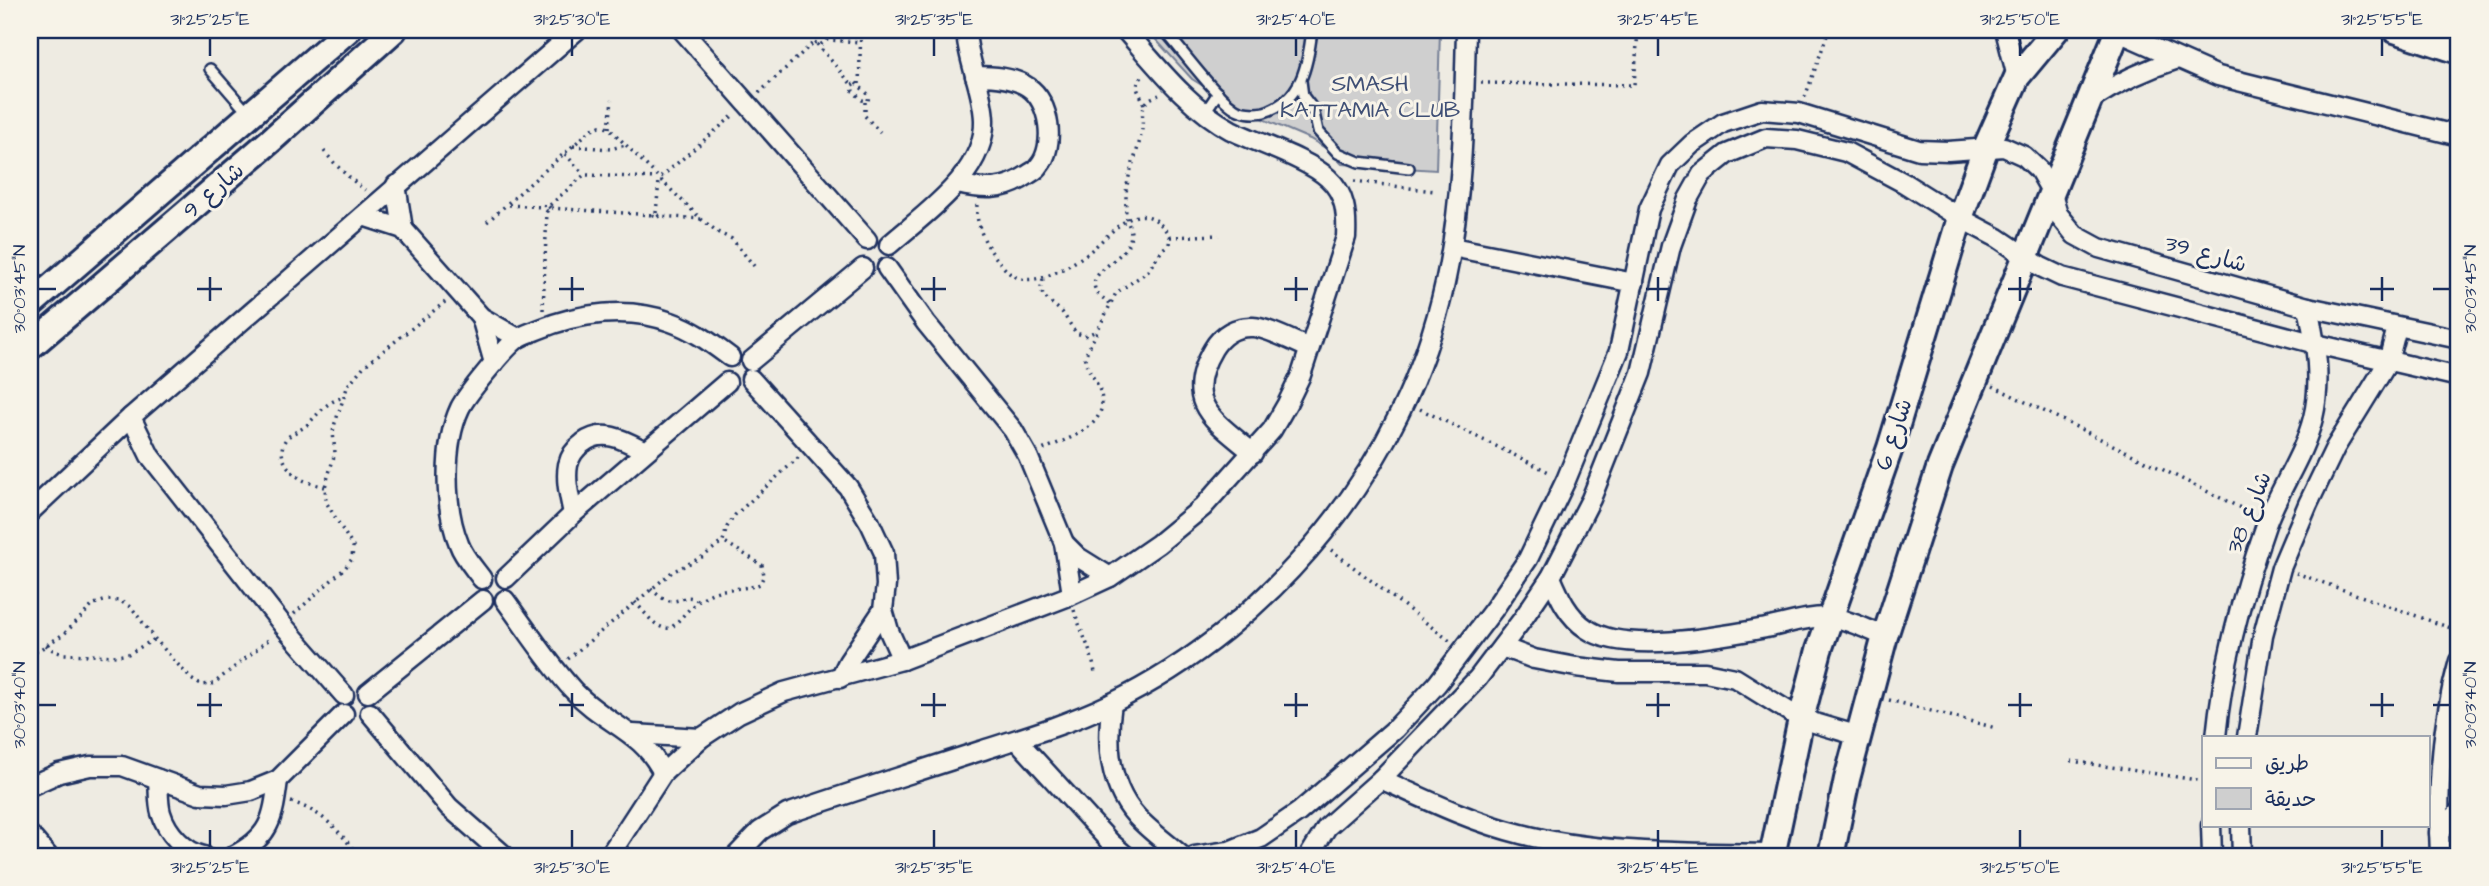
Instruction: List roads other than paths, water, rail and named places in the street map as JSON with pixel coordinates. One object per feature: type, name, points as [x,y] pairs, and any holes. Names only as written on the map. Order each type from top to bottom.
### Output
[{"type":"street","name":"شارع 9","points":[[30,305],[348,30]]},
{"type":"street","name":"شارع 9","points":[[30,346],[269,142],[394,30]]},
{"type":"street","points":[[30,512],[131,417],[577,30]]},
{"type":"street","points":[[682,30],[867,240]]},
{"type":"street","points":[[889,245],[958,184],[981,144],[984,121],[967,49],[966,30]]},
{"type":"street","points":[[609,856],[663,772],[701,738],[739,713],[784,692],[902,660],[1070,595],[1110,576],[1158,544],[1203,507],[1272,430],[1301,375],[1346,237],[1348,215],[1341,194],[1327,177],[1309,166],[1229,129],[1205,112],[1177,90],[1125,30]]},
{"type":"street","points":[[736,856],[760,831],[788,814],[1081,717],[1150,683],[1243,616],[1285,576],[1318,539],[1351,496],[1380,450],[1404,401],[1433,326],[1452,247],[1458,204],[1466,30]]},
{"type":"street","points":[[2005,30],[2017,77]]},
{"type":"street","name":"شارع 6","points":[[1772,855],[1818,650],[1890,448],[1960,218],[1986,147],[2017,77],[2056,30]]},
{"type":"street","points":[[2395,30],[2459,51]]},
{"type":"street","points":[[2446,30],[2459,51]]},
{"type":"street","points":[[1831,856],[1885,636],[1940,466],[2117,31],[2218,76],[2459,136]]},
{"type":"street","points":[[2089,101],[2115,83],[2178,59]]},
{"type":"street","points":[[958,184],[982,189],[999,188],[1020,180],[1040,166],[1048,143],[1048,120],[1040,99],[1028,87],[1005,78],[975,76]]},
{"type":"street","name":"شارع 39","points":[[1195,856],[1228,851],[1261,838],[1300,812],[1395,729],[1437,684],[1494,609],[1528,559],[1566,480],[1619,351],[1649,209],[1670,165],[1692,144],[1723,123],[1762,110],[1800,113],[1919,150],[2004,147],[2024,156],[2039,170],[2051,191],[2058,214],[2075,235],[2099,248],[2308,307],[2459,339]]},
{"type":"street","points":[[250,115],[269,142]]},
{"type":"street","points":[[1309,856],[1327,827],[1381,779],[1478,678],[1550,577],[1591,499],[1641,373],[1671,246],[1688,199],[1702,174],[1727,154],[1766,138],[1797,141],[1846,152],[1904,183],[2062,277],[2316,344],[2459,377]]},
{"type":"street","points":[[396,186],[403,229]]},
{"type":"street","points":[[363,216],[403,229],[481,317],[519,338]]},
{"type":"street","points":[[867,240],[883,240],[889,245],[891,261],[887,268],[880,272],[863,268],[858,261],[861,245],[867,240]]},
{"type":"street","points":[[1452,247],[1634,284]]},
{"type":"street","points":[[863,268],[751,370],[740,387],[727,382],[722,369],[730,357],[741,355],[751,370],[811,446],[848,487],[884,553],[886,585],[883,610],[902,660]]},
{"type":"street","points":[[887,268],[926,323],[1013,430],[1028,456],[1064,543],[1070,595]]},
{"type":"street","name":"شارع 38","points":[[2216,736],[2236,624],[2268,521],[2313,420],[2317,395],[2316,344],[2308,307]]},
{"type":"street","points":[[482,579],[459,546],[449,512],[447,479],[452,439],[460,408],[494,363],[519,338],[572,317],[604,313],[636,315],[669,321],[698,333],[730,357]]},
{"type":"street","points":[[481,317],[494,363]]},
{"type":"street","points":[[1253,453],[1214,420],[1202,401],[1198,384],[1205,363],[1218,341],[1233,329],[1255,327],[1309,348]]},
{"type":"street","points":[[2247,736],[2263,635],[2281,568],[2335,448],[2388,362],[2397,327]]},
{"type":"street","points":[[506,578],[573,514],[727,382]]},
{"type":"street","points":[[131,417],[150,456],[283,626],[344,695]]},
{"type":"street","points":[[573,514],[567,478],[568,462],[576,448],[589,439],[604,435],[620,438],[645,451]]},
{"type":"street","points":[[109,438],[150,456]]},
{"type":"street","points":[[1064,543],[1078,557],[1110,576]]},
{"type":"street","points":[[494,573],[506,578],[510,589],[505,600],[494,604],[483,600],[479,590],[482,579],[494,573]]},
{"type":"street","points":[[1550,577],[1573,617],[1586,629],[1613,639],[1636,642],[1675,641],[1830,617],[1885,636]]},
{"type":"street","points":[[368,693],[483,600]]},
{"type":"street","points":[[505,600],[556,669],[590,707],[633,734],[656,758],[663,772]]},
{"type":"street","points":[[840,678],[883,610]]},
{"type":"street","points":[[1502,647],[1534,659],[1576,667],[1619,672],[1705,672],[1735,678],[1801,719],[1859,736]]},
{"type":"street","points":[[2440,856],[2440,769],[2459,661]]},
{"type":"street","points":[[356,689],[368,693],[372,706],[370,713],[360,720],[348,718],[344,714],[341,701],[344,695],[356,689]]},
{"type":"street","points":[[1112,703],[1108,733],[1110,762],[1120,790],[1136,816],[1182,856]]},
{"type":"street","points":[[370,713],[449,807],[505,856]]},
{"type":"street","points":[[233,856],[263,836],[277,789],[344,714]]},
{"type":"street","points":[[633,734],[701,738]]},
{"type":"street","points":[[1017,740],[1126,856]]},
{"type":"street","points":[[30,786],[59,773],[90,766],[122,766],[200,794],[226,795],[277,789]]},
{"type":"street","points":[[158,779],[161,813],[173,837],[195,854],[204,856]]},
{"type":"street","points":[[1381,779],[1470,819],[1548,840],[1624,850],[1772,855]]},
{"type":"street","points":[[2439,833],[2459,812]]},
{"type":"street","points":[[2211,826],[2211,856]]},
{"type":"street","points":[[2241,826],[2242,856]]},
{"type":"street","points":[[30,835],[48,856]]},
{"type":"lane","points":[[1164,30],[1234,108],[1255,114],[1276,108],[1290,96],[1301,81],[1308,65],[1312,30]]},
{"type":"lane","points":[[210,69],[250,115]]},
{"type":"lane","points":[[1301,81],[1303,96],[1313,109],[1318,131],[1338,153],[1359,162],[1409,168]]},
{"type":"lane","points":[[1205,112],[1218,93]]},
{"type":"park label","name":"SMASH KATTAMIA CLUB","points":[[1370,96]]}]
